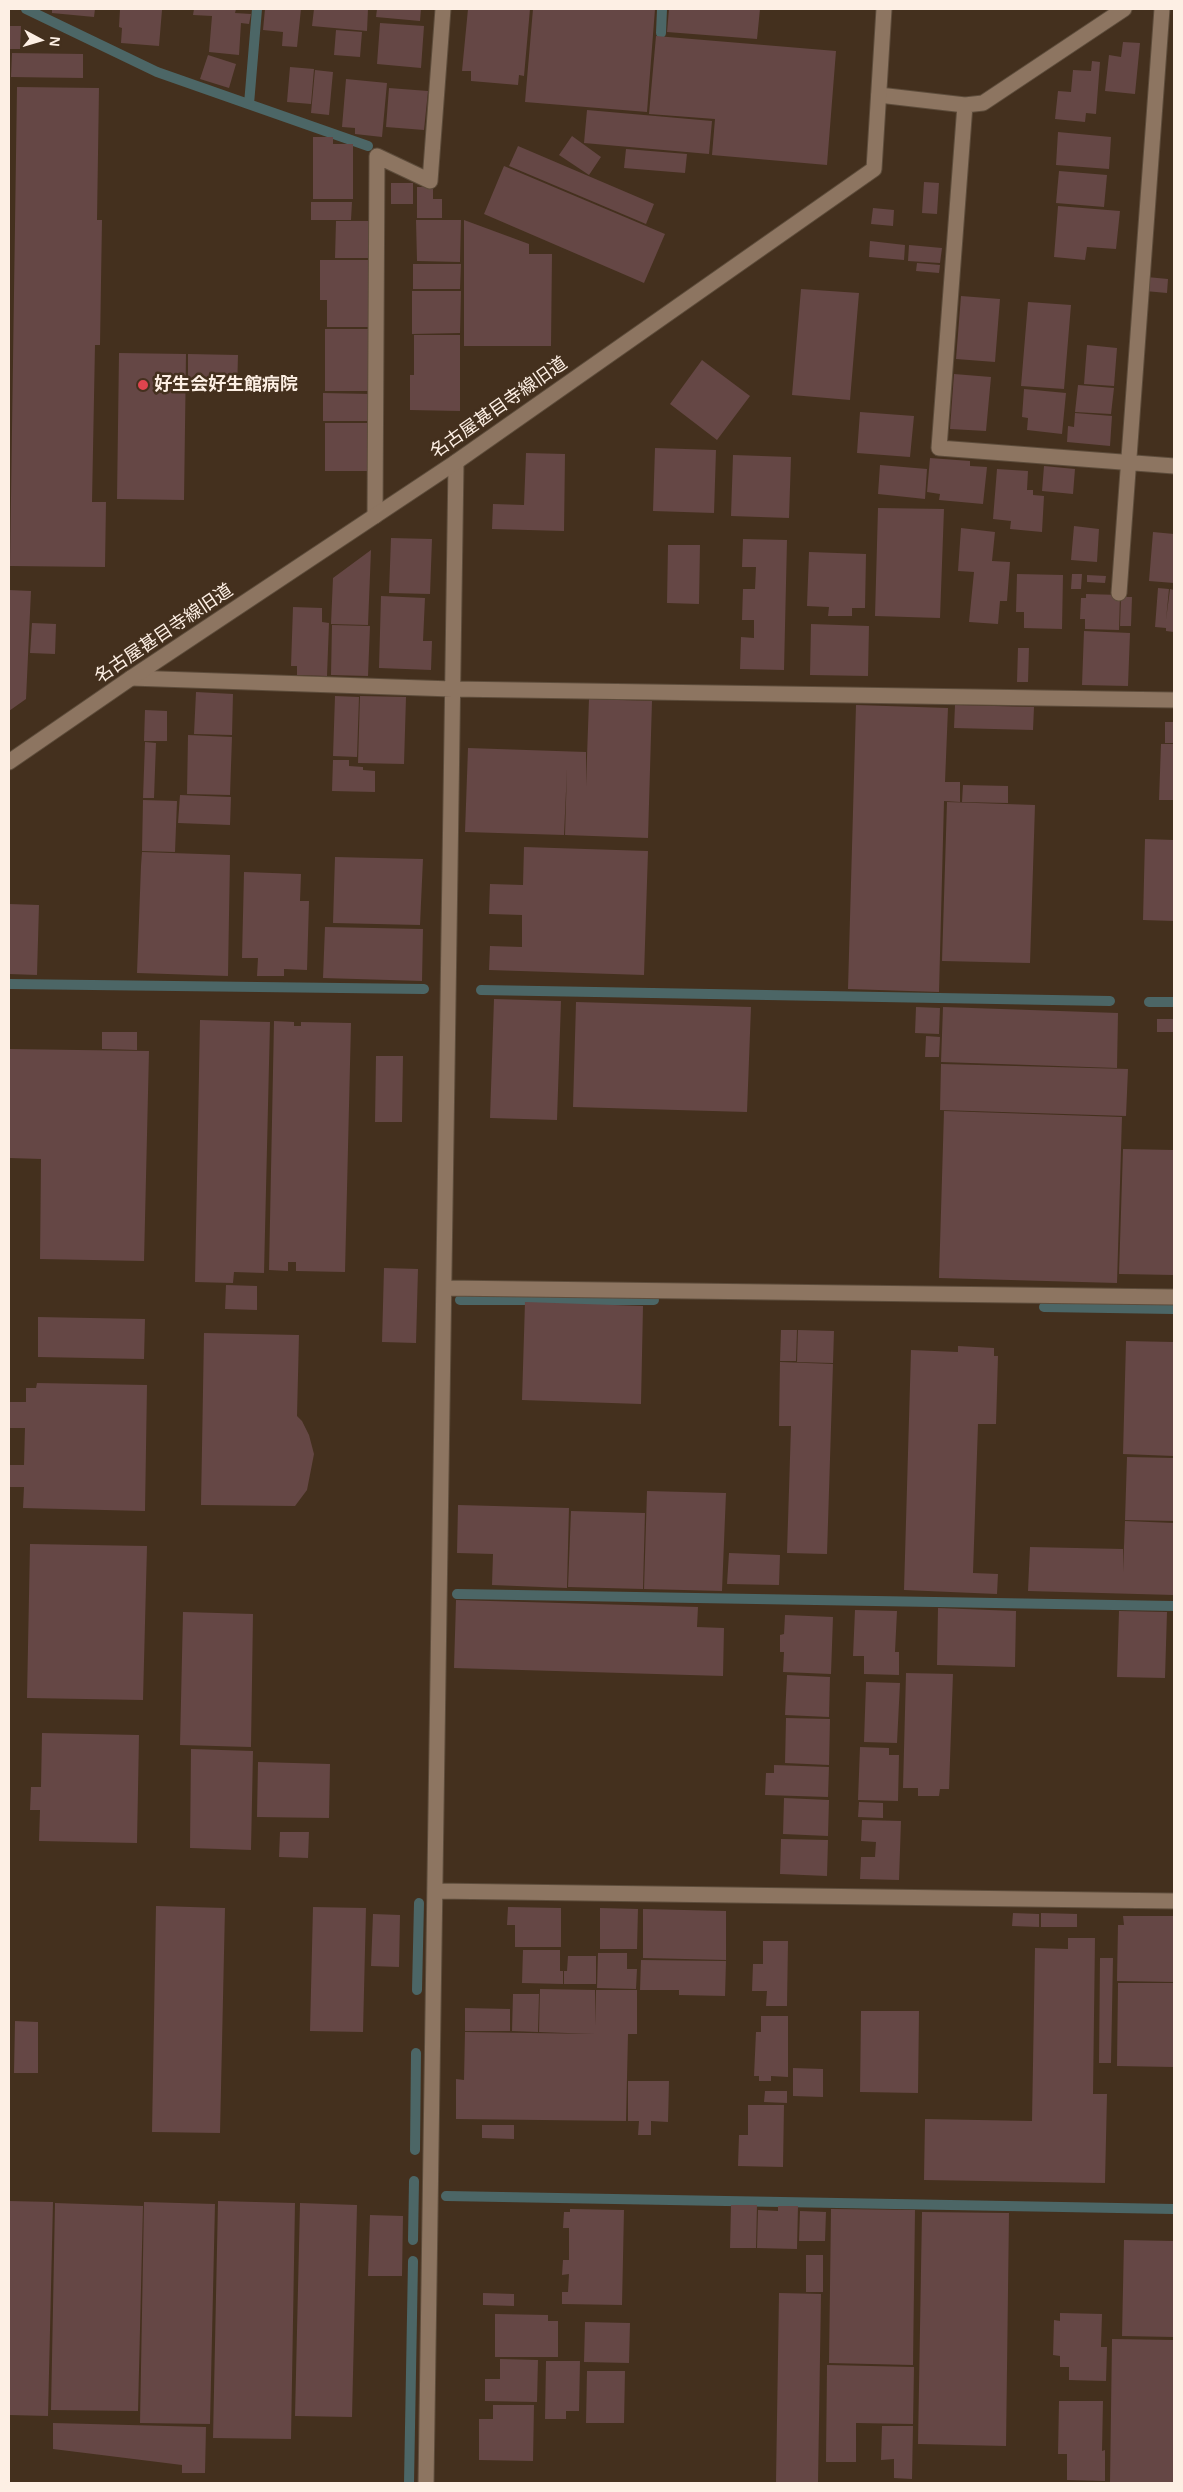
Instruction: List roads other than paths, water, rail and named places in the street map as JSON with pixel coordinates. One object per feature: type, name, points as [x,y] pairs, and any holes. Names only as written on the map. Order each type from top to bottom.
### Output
[{"type":"street","points":[[375,516],[377,156],[430,181],[443,9]]},
{"type":"street","name":"名古屋甚目寺線旧道","points":[[9,762],[130,678],[456,462],[874,169],[884,9]]},
{"type":"street","points":[[879,95],[965,105],[983,103],[1124,9]]},
{"type":"street","points":[[1119,594],[1162,9]]},
{"type":"street","points":[[965,105],[939,448],[1174,466]]},
{"type":"street","points":[[426,2483],[456,462]]},
{"type":"street","points":[[130,678],[452,689],[1174,700]]},
{"type":"street","points":[[444,1288],[1174,1297]]},
{"type":"street","points":[[434,1891],[1174,1901]]},
{"type":"waterway","points":[[26,9],[157,72],[368,146]]},
{"type":"waterway","points":[[249,104],[257,9]]},
{"type":"waterway","points":[[661,33],[662,9]]},
{"type":"waterway","points":[[9,984],[424,989]]},
{"type":"waterway","points":[[481,990],[1110,1001]]},
{"type":"waterway","points":[[1149,1002],[1174,1002]]},
{"type":"waterway","points":[[460,1300],[654,1300]]},
{"type":"waterway","points":[[1044,1307],[1174,1309]]},
{"type":"waterway","points":[[457,1594],[1174,1606]]},
{"type":"waterway","points":[[417,1990],[419,1903]]},
{"type":"waterway","points":[[415,2150],[416,2053]]},
{"type":"waterway","points":[[413,2240],[414,2181]]},
{"type":"waterway","points":[[446,2196],[1174,2209]]},
{"type":"waterway","points":[[409,2483],[413,2261]]},
{"type":"place","name":"好生会好生館病院","points":[[143,385]]}]
